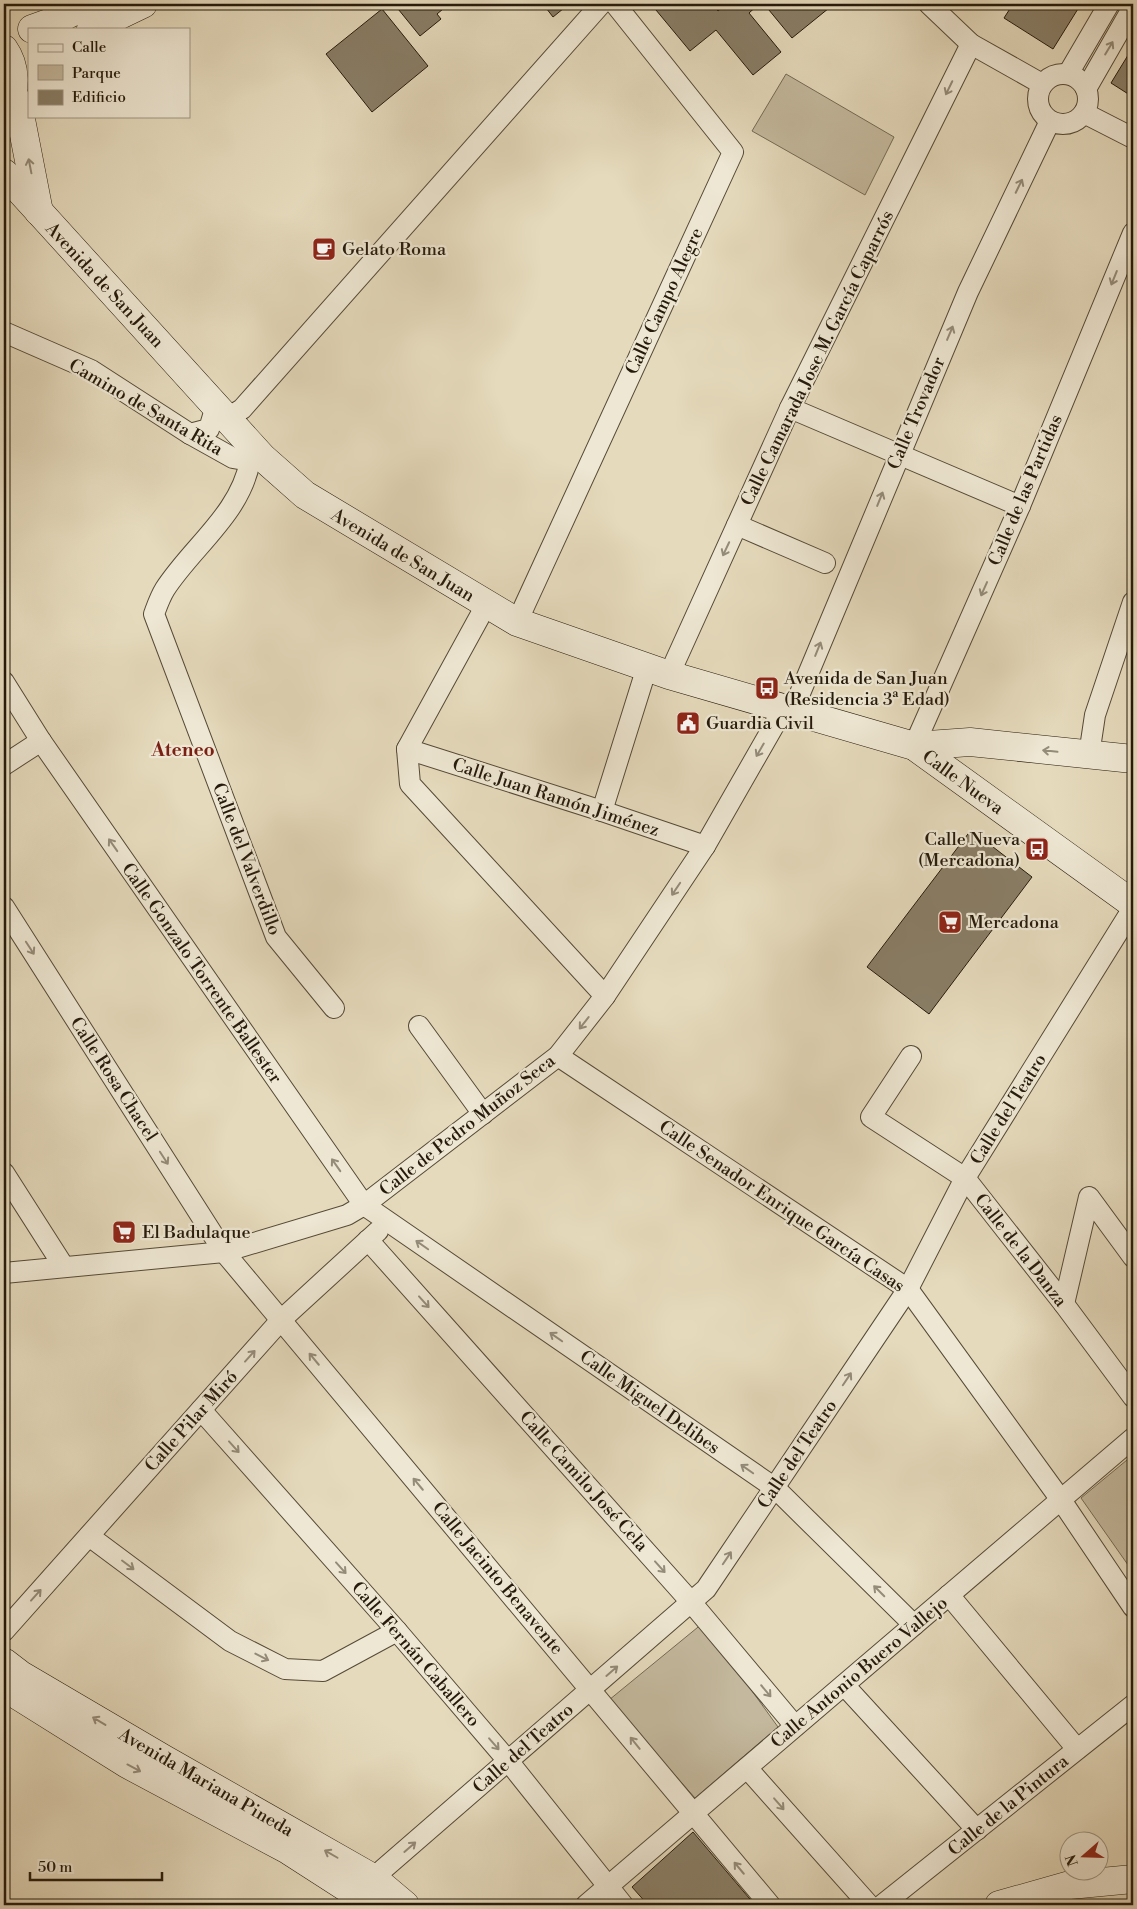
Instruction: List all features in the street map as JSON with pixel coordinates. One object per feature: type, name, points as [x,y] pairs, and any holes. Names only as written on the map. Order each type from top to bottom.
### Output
[{"type":"street","points":[[33,28],[57,20],[88,4]]},
{"type":"street","points":[[93,28],[143,4]]},
{"type":"street","points":[[190,434],[209,429],[222,412],[242,409],[601,4]]},
{"type":"street","name":"Calle Campo Alegre","points":[[517,622],[733,152],[615,4]]},
{"type":"street","points":[[929,4],[971,44],[1042,84]]},
{"type":"street","points":[[1068,74],[1109,4]]},
{"type":"street","points":[[1086,89],[1133,7]]},
{"type":"street","points":[[4,38],[28,30]]},
{"type":"street","name":"Calle Camarada Jose M. García Caparrós","points":[[602,811],[658,671],[738,525],[790,408],[971,44]]},
{"type":"street","points":[[4,49],[11,62],[40,214]]},
{"type":"street","points":[[1068,74],[1082,82],[1086,89],[1087,106],[1084,113],[1072,123],[1058,124],[1044,116],[1039,108],[1038,92],[1042,84],[1054,75],[1068,74]]},
{"type":"street","points":[[1084,113],[1133,138]]},
{"type":"street","name":"Calle Trovador","points":[[789,709],[968,292],[1050,121]]},
{"type":"street","name":"Avenida de San Juan","points":[[6,176],[222,412],[256,459],[305,495],[517,622],[658,671],[914,746]]},
{"type":"street","name":"Calle de las Partidas","points":[[914,746],[1128,256],[1133,233]]},
{"type":"street","name":"Camino de Santa Rita","points":[[4,332],[91,370],[190,434],[233,458],[256,459]]},
{"type":"street","points":[[790,408],[1020,506]]},
{"type":"street","name":"Calle del Valverdillo","points":[[256,459],[232,506],[165,590],[154,614],[276,937],[334,1008]]},
{"type":"street","points":[[738,525],[825,563]]},
{"type":"street","points":[[1089,755],[1095,715],[1133,602]]},
{"type":"street","points":[[486,605],[406,749],[410,784],[605,996]]},
{"type":"street","name":"Calle Gonzalo Torrente Ballester","points":[[4,682],[40,741],[364,1205]]},
{"type":"street","name":"Calle de Pedro Muñoz Seca","points":[[4,1273],[224,1252],[347,1215],[364,1205],[558,1056],[605,996],[705,846],[789,709]]},
{"type":"street","points":[[4,765],[40,741]]},
{"type":"street","points":[[914,746],[970,742],[1133,759]]},
{"type":"street","points":[[952,774],[957,760],[955,744]]},
{"type":"street","name":"Calle Nueva","points":[[914,746],[1133,906]]},
{"type":"street","name":"Calle Juan Ramón Jiménez","points":[[406,749],[602,811],[705,846]]},
{"type":"street","name":"Calle Rosa Chacel","points":[[4,906],[224,1252]]},
{"type":"street","name":"Calle del Teatro","points":[[363,1896],[509,1762],[706,1589],[908,1288],[965,1178],[1133,906]]},
{"type":"street","points":[[419,1026],[483,1114]]},
{"type":"street","name":"Calle Senador Enrique García Casas","points":[[558,1056],[908,1288],[1061,1500],[1133,1606]]},
{"type":"street","name":"Calle de la Danza","points":[[911,1056],[871,1117],[965,1178],[1064,1304],[1133,1397]]},
{"type":"street","points":[[4,1173],[64,1267]]},
{"type":"street","points":[[1064,1304],[1090,1197],[1133,1257]]},
{"type":"street","name":"Calle Miguel Delibes","points":[[364,1205],[775,1488],[914,1625]]},
{"type":"street","name":"Calle Pilar Miró","points":[[4,1631],[281,1320],[388,1221]]},
{"type":"street","name":"Calle Camilo José Cela","points":[[368,1240],[692,1602],[795,1726]]},
{"type":"street","name":"Calle Jacinto Benavente","points":[[224,1252],[770,1905]]},
{"type":"street","name":"Calle Fernán Caballero","points":[[201,1410],[397,1631],[509,1762],[623,1905]]},
{"type":"street","name":"Calle Antonio Buero Vallejo","points":[[586,1905],[1133,1438]]},
{"type":"street","points":[[89,1536],[230,1641],[286,1669],[323,1671],[397,1631]]},
{"type":"street","points":[[949,1595],[1078,1749]]},
{"type":"street","name":"Avenida Mariana Pineda","points":[[4,1662],[164,1759],[363,1896]]},
{"type":"street","points":[[844,1685],[977,1830]]},
{"type":"street","name":"Avenida Mariana Pineda","points":[[4,1687],[127,1764],[288,1850],[363,1896],[405,1905]]},
{"type":"street","name":"Calle de la Pintura","points":[[882,1905],[1133,1705]]},
{"type":"street","points":[[747,1768],[869,1905]]},
{"type":"street","points":[[999,1905],[1070,1885],[1133,1879]]},
{"type":"green space","points":[[786,74],[894,137],[865,195],[752,131]]},
{"type":"green space","points":[[1133,1455],[1133,1572],[1081,1498]]},
{"type":"green space","points":[[703,1623],[778,1727],[695,1798],[609,1700]]},
{"type":"building","points":[[394,4],[449,4],[437,14],[441,19],[420,36]]},
{"type":"building","points":[[543,4],[569,4],[553,17]]},
{"type":"building","points":[[651,4],[712,4],[718,11],[726,4],[759,4],[749,13],[781,52],[753,75],[716,30],[690,51]]},
{"type":"building","points":[[764,4],[834,4],[792,38]]},
{"type":"building","points":[[1013,4],[1081,4],[1053,49],[1004,18]]},
{"type":"building","points":[[382,9],[428,66],[372,112],[326,54]]},
{"type":"building","points":[[1133,47],[1133,97],[1111,83]]},
{"type":"building","name":"Mercadona","points":[[971,830],[1032,877],[929,1014],[867,967]]},
{"type":"building","points":[[693,1832],[755,1905],[648,1905],[632,1887]]},
{"type":"place","name":"Gelato Roma","points":[[324,249]]},
{"type":"place","name":"Avenida de San Juan (Residencia 3ª Edad)","points":[[767,688]]},
{"type":"place","name":"Guardia Civil","points":[[688,723]]},
{"type":"place","name":"Calle Nueva (Mercadona)","points":[[1037,849]]},
{"type":"place","name":"Mercadona","points":[[950,922]]},
{"type":"place","name":"El Badulaque","points":[[124,1232]]},
{"type":"district","name":"Ateneo","points":[[183,749]]}]
